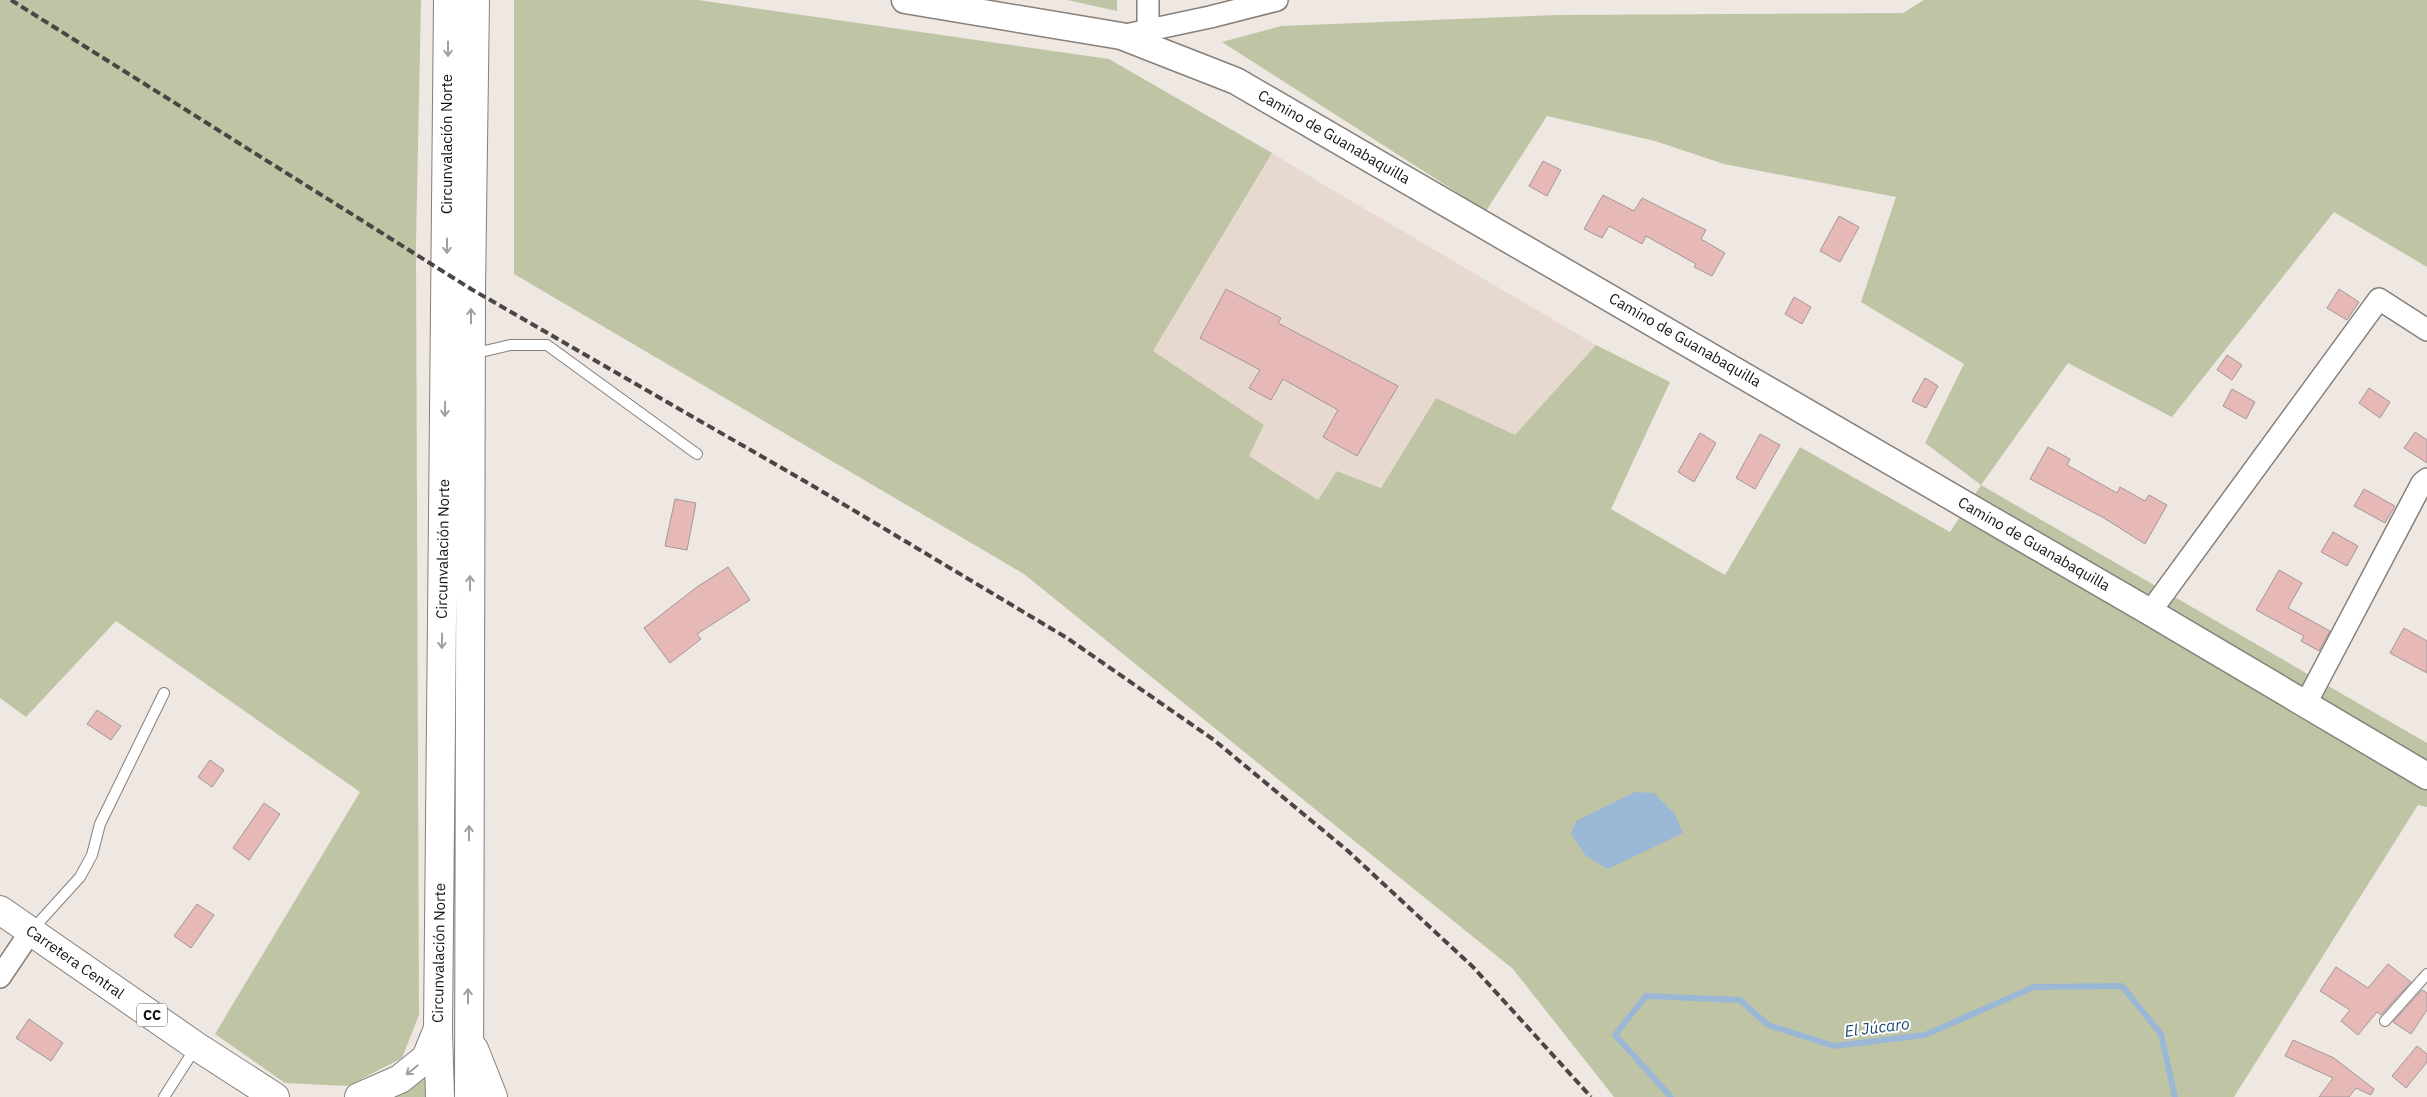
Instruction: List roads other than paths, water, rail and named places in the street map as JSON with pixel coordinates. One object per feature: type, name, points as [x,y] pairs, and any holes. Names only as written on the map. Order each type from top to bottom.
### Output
[{"type":"main road","name":"Circunvalación Norte","points":[[440,1097],[438,1030],[448,0]]},
{"type":"main road","name":"Circunvalación Norte","points":[[469,1097],[471,354],[475,0]]},
{"type":"main road","name":"Carretera Central","points":[[0,910],[196,1046],[275,1097]]},
{"type":"main road","points":[[359,1097],[400,1079],[426,1058],[438,1030]]},
{"type":"main road","points":[[468,1034],[493,1097]]},
{"type":"street","name":"Camino de Guanabaquilla","points":[[905,0],[1121,36],[1236,81],[2150,612],[2427,776]]},
{"type":"street","points":[[1148,0],[1148,30]]},
{"type":"street","points":[[1121,36],[1276,0]]},
{"type":"street","points":[[2150,612],[2379,299],[2427,330]]},
{"type":"street","points":[[2305,705],[2422,483],[2427,479]]},
{"type":"street","points":[[0,977],[31,931]]},
{"type":"lane","points":[[471,354],[510,345],[548,345],[697,454]]},
{"type":"lane","points":[[31,931],[80,876],[92,855],[100,824],[164,694]]},
{"type":"lane","points":[[2385,1020],[2427,974]]},
{"type":"lane","points":[[164,1097],[196,1046]]},
{"type":"water","points":[[1635,792],[1654,793],[1675,814],[1683,833],[1608,869],[1586,856],[1571,834],[1576,821]]},
{"type":"waterway","name":"El Júcaro","points":[[1671,1097],[1615,1035],[1646,996],[1740,1000],[1768,1025],[1834,1046],[1925,1035],[2034,987],[2122,986],[2161,1034],[2175,1097]]},
{"type":"railway","points":[[11,0],[471,289],[813,486],[1067,638],[1214,740],[1348,851],[1473,967],[1591,1097]]}]
